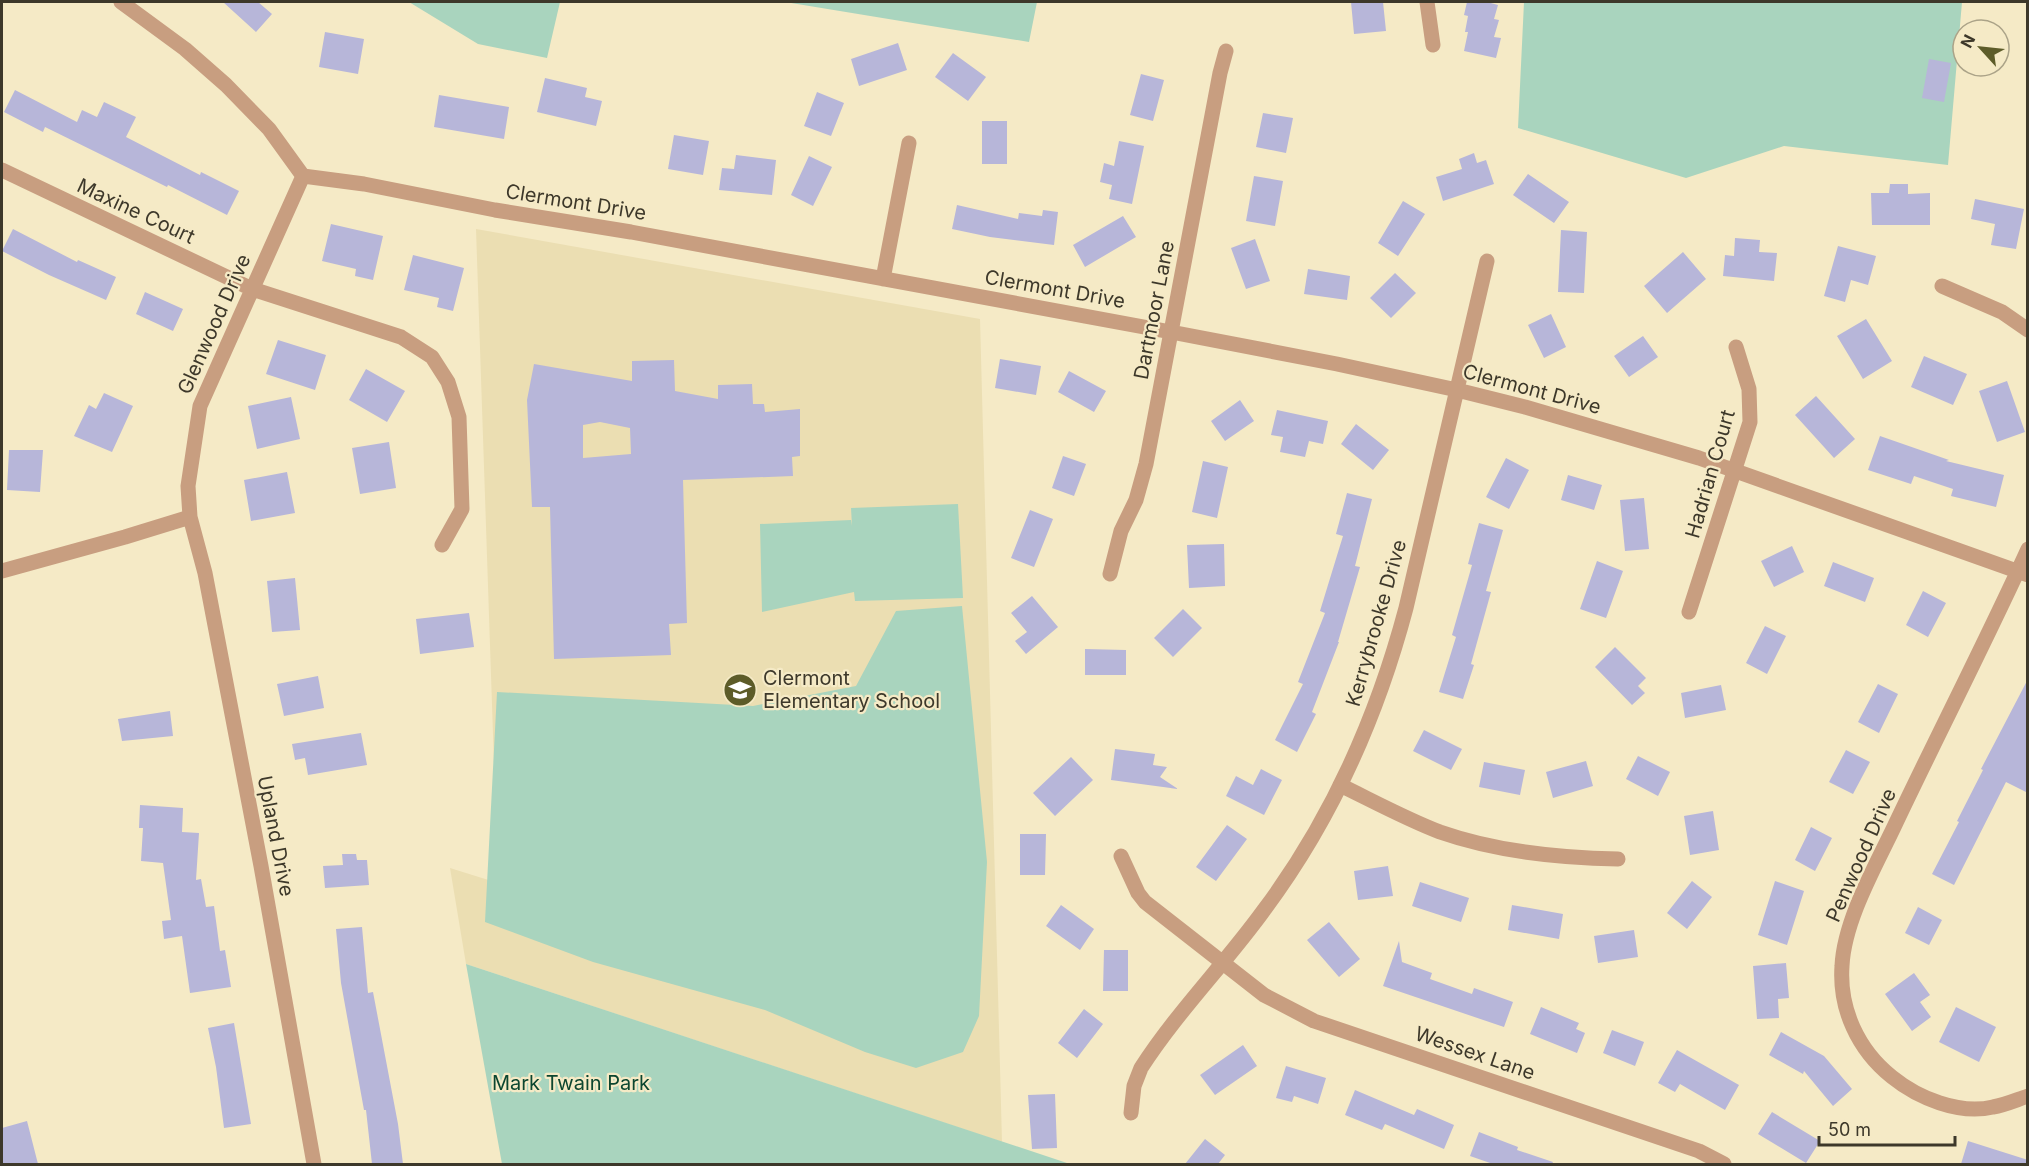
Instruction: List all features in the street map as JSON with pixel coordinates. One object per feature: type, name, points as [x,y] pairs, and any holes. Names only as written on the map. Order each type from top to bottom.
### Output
[{"type":"street","points":[[121,2],[171,37],[226,85],[269,129],[303,176]]},
{"type":"street","points":[[1427,2],[1432,45]]},
{"type":"street","name":"Dartmoor Lane","points":[[1110,574],[1121,531],[1143,480],[1220,73],[1227,51]]},
{"type":"street","points":[[883,279],[909,142]]},
{"type":"street","name":"Maxine Court","points":[[2,170],[252,289],[401,337],[432,357],[448,382],[459,417],[462,509],[442,545]]},
{"type":"street","name":"Clermont Drive","points":[[303,176],[364,184],[495,210],[631,232],[1171,332],[1457,390],[1688,454],[2023,573]]},
{"type":"street","name":"Glenwood Drive","points":[[190,516],[188,486],[200,406],[303,176]]},
{"type":"street","name":"Kerrybrooke Drive","points":[[1131,1113],[1134,1086],[1141,1068],[1292,871],[1318,829],[1369,724],[1394,651],[1487,261]]},
{"type":"street","points":[[1942,286],[2002,312],[2028,330]]},
{"type":"street","name":"Hadrian Court","points":[[1689,612],[1750,422],[1751,404],[1744,370],[1736,347]]},
{"type":"street","points":[[2,571],[125,537],[190,516]]},
{"type":"street","name":"Upland Drive","points":[[190,516],[214,620],[314,1164]]},
{"type":"street","name":"Penwood Drive","points":[[2028,549],[2023,573],[2004,603],[1917,778],[1857,907],[1843,951],[1841,980],[1846,1012],[1862,1044],[1885,1072],[1913,1092],[1943,1104],[1978,1108],[1992,1108],[2028,1096]]},
{"type":"street","points":[[1340,785],[1412,821],[1480,843],[1556,857],[1618,859]]},
{"type":"street","name":"Wessex Lane","points":[[1121,856],[1138,893],[1145,902],[1264,995],[1314,1021],[1699,1151],[1724,1164]]},
{"type":"shaded area","name":"Clermont Elementary School","points":[[476,229],[980,319],[1002,1142],[466,964],[450,868],[498,883]]},
{"type":"green space","points":[[409,2],[560,2],[547,58],[478,44]]},
{"type":"green space","points":[[785,2],[1037,2],[1029,42]]},
{"type":"green space","points":[[1524,2],[1962,2],[1961,18],[1951,18],[1951,78],[1955,78],[1948,165],[1784,146],[1686,178],[1518,128]]},
{"type":"green space","points":[[958,504],[963,598],[855,601],[854,592],[762,612],[760,524],[851,520],[852,526],[851,508]]},
{"type":"green space","points":[[962,606],[987,862],[979,1016],[963,1052],[916,1068],[865,1052],[765,1010],[593,962],[485,922],[497,692],[753,706],[856,686],[896,611]]},
{"type":"green space","name":"Mark Twain Park","points":[[466,964],[1070,1164],[502,1164]]},
{"type":"building","points":[[223,2],[258,2],[272,14],[256,32]]},
{"type":"building","points":[[1351,2],[1383,2],[1386,31],[1354,34]]},
{"type":"building","points":[[1467,2],[1487,2],[1498,5],[1494,19],[1499,20],[1494,37],[1501,38],[1496,58],[1464,51],[1468,32],[1465,32],[1468,16],[1464,15]]},
{"type":"building","points":[[325,32],[364,39],[358,74],[319,67]]},
{"type":"building","points":[[898,43],[907,70],[859,86],[851,59]]},
{"type":"building","points":[[953,53],[986,77],[968,101],[935,77]]},
{"type":"building","points":[[1929,59],[1951,63],[1944,102],[1922,98]]},
{"type":"building","points":[[1141,74],[1164,80],[1153,121],[1130,115]]},
{"type":"building","points":[[545,78],[587,88],[585,97],[602,101],[596,126],[537,112]]},
{"type":"building","points":[[15,90],[77,122],[82,110],[97,117],[104,102],[136,117],[126,137],[200,175],[201,172],[239,191],[227,215],[45,127],[43,132],[4,112]]},
{"type":"building","points":[[817,92],[844,103],[831,136],[804,126]]},
{"type":"building","points":[[439,95],[509,107],[504,139],[434,127]]},
{"type":"building","points":[[1263,113],[1293,118],[1286,153],[1256,147]]},
{"type":"building","points":[[982,121],[1007,121],[1007,164],[982,164]]},
{"type":"building","points":[[674,135],[709,141],[703,175],[668,169]]},
{"type":"building","points":[[1119,141],[1144,146],[1132,204],[1109,199],[1112,185],[1100,182],[1104,163],[1114,166]]},
{"type":"building","points":[[1474,153],[1477,163],[1486,160],[1494,184],[1443,201],[1436,177],[1462,169],[1459,159]]},
{"type":"building","points":[[736,155],[776,160],[772,195],[719,190],[722,168],[734,169]]},
{"type":"building","points":[[809,156],[832,167],[813,206],[791,195]]},
{"type":"building","points":[[1528,174],[1569,202],[1554,223],[1513,195]]},
{"type":"building","points":[[1254,176],[1283,181],[1275,226],[1246,221]]},
{"type":"building","points":[[1890,184],[1908,184],[1908,194],[1930,193],[1930,225],[1872,225],[1871,193],[1889,193]]},
{"type":"building","points":[[1975,199],[2024,209],[2016,249],[1991,245],[1995,224],[1971,219]]},
{"type":"building","points":[[1403,201],[1425,214],[1398,256],[1378,243]]},
{"type":"building","points":[[957,205],[1018,219],[1019,213],[1042,216],[1043,210],[1058,212],[1054,245],[990,237],[952,229]]},
{"type":"building","points":[[1123,216],[1136,237],[1085,267],[1073,245]]},
{"type":"building","points":[[331,224],[383,236],[373,280],[355,276],[356,269],[322,261]]},
{"type":"building","points":[[13,229],[77,262],[78,260],[116,277],[106,300],[2,251]]},
{"type":"building","points":[[1561,230],[1587,232],[1584,293],[1558,292]]},
{"type":"building","points":[[1735,238],[1760,240],[1759,252],[1777,253],[1774,281],[1723,276],[1725,255],[1734,256]]},
{"type":"building","points":[[1255,239],[1270,281],[1246,289],[1231,248]]},
{"type":"building","points":[[1838,246],[1876,256],[1868,285],[1851,280],[1845,302],[1824,296]]},
{"type":"building","points":[[1683,252],[1706,279],[1667,313],[1644,286]]},
{"type":"building","points":[[413,255],[464,268],[453,311],[437,307],[439,298],[404,290]]},
{"type":"building","points":[[1308,269],[1350,276],[1347,300],[1304,294]]},
{"type":"building","points":[[1395,273],[1416,293],[1391,318],[1370,298]]},
{"type":"building","points":[[145,292],[183,309],[173,331],[136,314]]},
{"type":"building","points":[[1551,314],[1566,347],[1544,358],[1528,325]]},
{"type":"building","points":[[1866,319],[1892,361],[1863,379],[1837,336]]},
{"type":"building","points":[[1643,336],[1658,357],[1629,377],[1614,356]]},
{"type":"building","points":[[278,340],[326,355],[315,390],[266,374]]},
{"type":"building","points":[[1924,356],[1967,374],[1953,405],[1911,387]]},
{"type":"building","points":[[1000,359],[1041,366],[1036,395],[995,388]]},
{"type":"building","points":[[674,360],[675,391],[718,399],[718,385],[752,384],[753,404],[764,404],[765,412],[800,409],[800,456],[792,457],[793,476],[683,480],[687,623],[669,624],[671,655],[554,659],[550,507],[532,507],[527,400],[534,364],[632,381],[632,361]],"holes":[[[600,422],[630,428],[631,454],[583,458],[583,425]]]},
{"type":"building","points":[[366,369],[405,391],[387,422],[349,400]]},
{"type":"building","points":[[1069,371],[1106,391],[1094,412],[1058,392]]},
{"type":"building","points":[[2007,381],[2025,432],[1997,442],[1979,391]]},
{"type":"building","points":[[104,393],[133,406],[112,452],[74,436],[89,405],[96,409]]},
{"type":"building","points":[[1816,396],[1855,439],[1834,458],[1795,415]]},
{"type":"building","points":[[291,397],[300,439],[257,449],[248,406]]},
{"type":"building","points":[[1240,400],[1254,421],[1225,441],[1211,421]]},
{"type":"building","points":[[1277,410],[1328,421],[1323,444],[1309,441],[1305,457],[1280,452],[1283,437],[1271,435]]},
{"type":"building","points":[[1356,424],[1389,450],[1373,470],[1341,444]]},
{"type":"building","points":[[1880,436],[1949,460],[1946,461],[2004,475],[1996,507],[1951,496],[1953,489],[1914,476],[1911,484],[1868,470]]},
{"type":"building","points":[[389,442],[396,488],[360,494],[352,448]]},
{"type":"building","points":[[9,450],[43,450],[40,492],[7,490]]},
{"type":"building","points":[[1063,456],[1086,464],[1074,496],[1052,488]]},
{"type":"building","points":[[1506,458],[1529,470],[1509,509],[1486,497]]},
{"type":"building","points":[[1203,461],[1228,467],[1217,518],[1192,512]]},
{"type":"building","points":[[287,472],[295,513],[251,521],[244,480]]},
{"type":"building","points":[[1568,475],[1602,485],[1594,510],[1561,500]]},
{"type":"building","points":[[1347,493],[1372,499],[1355,566],[1360,567],[1339,642],[1312,712],[1316,714],[1297,752],[1275,740],[1303,684],[1298,682],[1325,613],[1320,611],[1343,536],[1336,534]]},
{"type":"building","points":[[1644,498],[1649,549],[1625,551],[1620,500]]},
{"type":"building","points":[[1030,510],[1053,519],[1034,567],[1011,558]]},
{"type":"building","points":[[1479,523],[1503,530],[1486,591],[1491,592],[1471,664],[1474,665],[1463,699],[1439,692],[1456,637],[1452,635],[1472,565],[1468,564]]},
{"type":"building","points":[[1224,544],[1225,586],[1189,588],[1187,545]]},
{"type":"building","points":[[1792,546],[1804,572],[1774,587],[1761,561]]},
{"type":"building","points":[[1597,561],[1623,571],[1606,618],[1580,609]]},
{"type":"building","points":[[1833,562],[1874,578],[1865,602],[1824,586]]},
{"type":"building","points":[[295,578],[300,630],[272,632],[267,581]]},
{"type":"building","points":[[1923,591],[1946,603],[1928,637],[1906,625]]},
{"type":"building","points":[[1032,596],[1058,627],[1026,654],[1015,641],[1027,632],[1011,613]]},
{"type":"building","points":[[1183,609],[1202,628],[1173,657],[1154,638]]},
{"type":"building","points":[[469,613],[474,647],[420,654],[416,619]]},
{"type":"building","points":[[1765,626],[1786,636],[1767,674],[1746,663]]},
{"type":"building","points":[[1615,647],[1646,678],[1638,686],[1645,693],[1632,705],[1595,667]]},
{"type":"building","points":[[1085,649],[1126,650],[1126,675],[1085,675]]},
{"type":"building","points":[[318,676],[324,708],[284,716],[277,684]]},
{"type":"building","points":[[2028,679],[2028,793],[2006,782],[1954,885],[1932,874],[1959,822],[1957,821],[1983,770],[1981,769]]},
{"type":"building","points":[[1878,684],[1898,694],[1879,733],[1858,722]]},
{"type":"building","points":[[1721,685],[1726,710],[1685,718],[1681,693]]},
{"type":"building","points":[[170,711],[173,736],[122,741],[118,719]]},
{"type":"building","points":[[1424,730],[1462,749],[1451,770],[1413,751]]},
{"type":"building","points":[[361,733],[367,765],[308,775],[305,758],[295,760],[292,744]]},
{"type":"building","points":[[1115,749],[1155,754],[1153,765],[1167,767],[1160,777],[1178,789],[1111,780]]},
{"type":"building","points":[[1846,750],[1870,762],[1853,794],[1829,782]]},
{"type":"building","points":[[1638,756],[1670,772],[1658,796],[1626,779]]},
{"type":"building","points":[[1071,757],[1093,780],[1055,816],[1033,793]]},
{"type":"building","points":[[1586,761],[1593,786],[1553,798],[1546,772]]},
{"type":"building","points":[[1484,762],[1525,770],[1520,795],[1479,787]]},
{"type":"building","points":[[1261,769],[1282,780],[1264,815],[1226,796],[1236,776],[1253,785]]},
{"type":"building","points":[[140,805],[183,808],[182,832],[199,833],[196,880],[201,879],[206,907],[214,906],[220,951],[225,950],[231,987],[190,993],[182,936],[164,939],[162,921],[171,920],[163,863],[141,861],[143,828],[139,828]]},
{"type":"building","points":[[1713,811],[1719,850],[1690,855],[1684,816]]},
{"type":"building","points":[[1227,825],[1247,839],[1216,881],[1196,867]]},
{"type":"building","points":[[1811,827],[1832,838],[1815,871],[1795,860]]},
{"type":"building","points":[[1020,834],[1046,834],[1045,875],[1020,875]]},
{"type":"building","points":[[342,854],[356,854],[357,860],[367,860],[369,885],[325,888],[323,866],[343,865]]},
{"type":"building","points":[[1388,866],[1393,896],[1358,900],[1354,871]]},
{"type":"building","points":[[1692,881],[1712,897],[1687,929],[1667,913]]},
{"type":"building","points":[[1775,881],[1804,891],[1787,945],[1758,935]]},
{"type":"building","points":[[1420,882],[1469,898],[1461,922],[1412,906]]},
{"type":"building","points":[[1061,905],[1094,929],[1080,950],[1046,926]]},
{"type":"building","points":[[1512,905],[1563,914],[1559,939],[1508,930]]},
{"type":"building","points":[[1918,907],[1942,920],[1929,945],[1905,933]]},
{"type":"building","points":[[1329,922],[1360,959],[1339,977],[1307,940]]},
{"type":"building","points":[[362,927],[368,993],[373,992],[398,1124],[403,1164],[372,1164],[366,1110],[364,1110],[341,983],[336,929]]},
{"type":"building","points":[[1634,930],[1638,957],[1598,963],[1594,936]]},
{"type":"building","points":[[1399,941],[1402,962],[1432,973],[1430,979],[1472,994],[1474,988],[1513,1002],[1504,1027],[1383,986]]},
{"type":"building","points":[[1104,950],[1128,950],[1128,991],[1103,991]]},
{"type":"building","points":[[1786,963],[1789,998],[1778,999],[1779,1018],[1757,1019],[1753,966]]},
{"type":"building","points":[[1914,973],[1930,995],[1920,1002],[1931,1017],[1912,1031],[1885,994]]},
{"type":"building","points":[[1541,1007],[1579,1023],[1576,1029],[1585,1033],[1577,1053],[1530,1034]]},
{"type":"building","points":[[1956,1007],[1996,1027],[1979,1062],[1939,1042]]},
{"type":"building","points":[[1084,1009],[1103,1024],[1077,1058],[1058,1043]]},
{"type":"building","points":[[234,1023],[251,1124],[224,1128],[208,1028]]},
{"type":"building","points":[[1612,1030],[1644,1042],[1635,1066],[1603,1053]]},
{"type":"building","points":[[1781,1032],[1824,1056],[1852,1089],[1833,1106],[1804,1071],[1803,1074],[1769,1055]]},
{"type":"building","points":[[1243,1045],[1257,1066],[1215,1095],[1200,1075]]},
{"type":"building","points":[[1677,1050],[1739,1085],[1725,1110],[1680,1084],[1675,1092],[1658,1083]]},
{"type":"building","points":[[1286,1066],[1326,1078],[1318,1104],[1294,1096],[1292,1102],[1276,1098]]},
{"type":"building","points":[[1355,1090],[1414,1115],[1417,1109],[1454,1125],[1444,1149],[1385,1124],[1382,1130],[1345,1115]]},
{"type":"building","points":[[1055,1094],[1057,1148],[1032,1149],[1028,1095]]},
{"type":"building","points":[[1772,1112],[1820,1141],[1806,1163],[1758,1134]]},
{"type":"building","points":[[27,1121],[38,1164],[2,1164],[2,1128]]},
{"type":"building","points":[[1479,1132],[1518,1147],[1517,1150],[1553,1162],[1552,1164],[1493,1164],[1470,1156]]},
{"type":"building","points":[[1205,1139],[1225,1155],[1218,1164],[1185,1164]]},
{"type":"building","points":[[1968,1141],[2028,1160],[2028,1164],[1961,1164]]},
{"type":"place","name":"Clermont Elementary School","points":[[740,690]]}]
